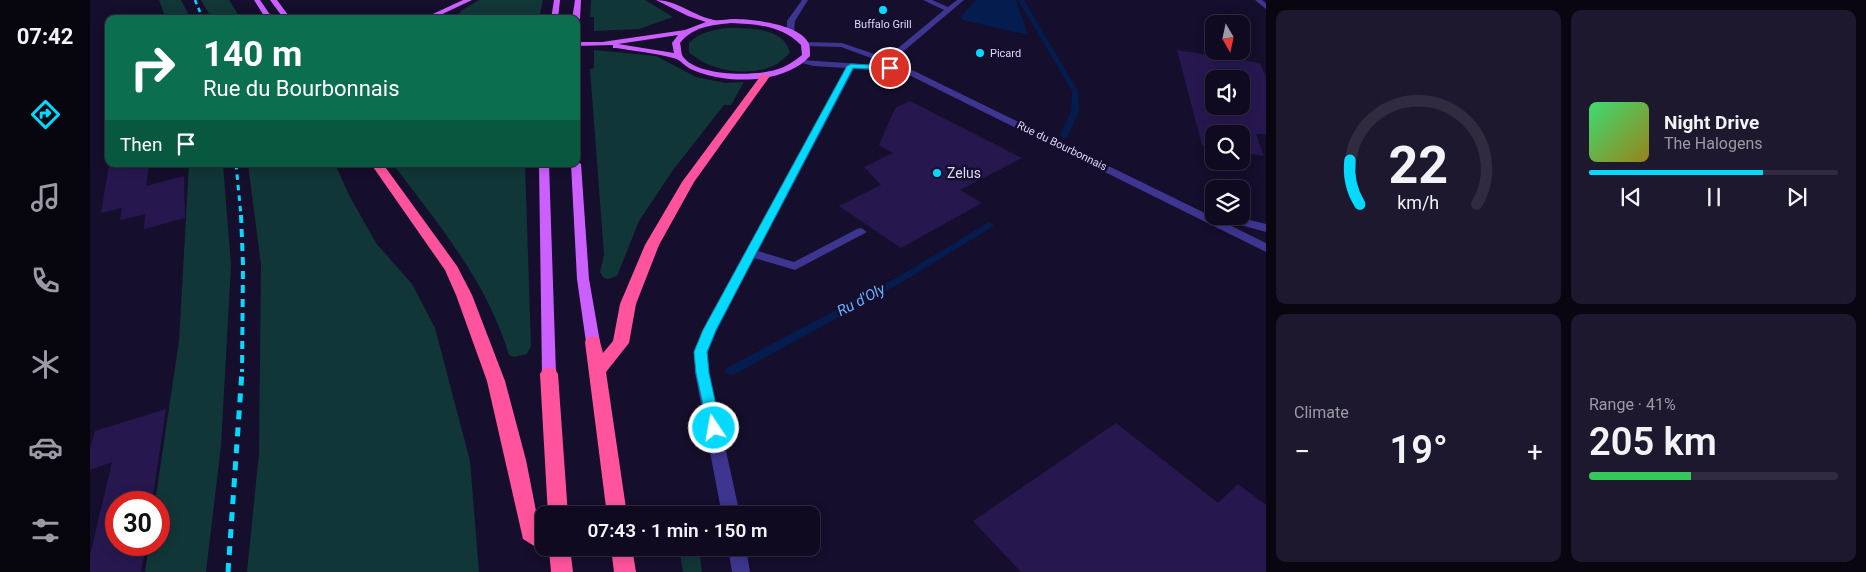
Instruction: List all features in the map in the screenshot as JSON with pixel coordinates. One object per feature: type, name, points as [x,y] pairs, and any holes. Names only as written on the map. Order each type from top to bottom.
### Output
[{"type":"highway","points":[[597,371],[621,343],[628,304],[652,245],[688,182],[765,76]]},
{"type":"highway","points":[[378,167],[452,269],[464,295],[496,381],[516,460],[530,532],[535,536]]},
{"type":"highway","points":[[593,342],[616,506]]},
{"type":"highway","points":[[549,374],[557,506]]},
{"type":"highway","points":[[623,556],[625,572]]},
{"type":"main road","points":[[257,0],[267,15]]},
{"type":"main road","points":[[273,0],[285,15]]},
{"type":"main road","points":[[436,15],[469,0]]},
{"type":"main road","points":[[554,15],[557,0]]},
{"type":"main road","points":[[576,15],[578,0]]},
{"type":"main road","points":[[602,44],[678,56],[688,64],[710,73],[744,77],[765,76],[787,70],[802,62],[807,50],[805,44],[790,32],[764,24],[716,23],[690,15],[659,0]]},
{"type":"main road","points":[[446,15],[447,11]]},
{"type":"main road","points":[[580,44],[602,44],[686,32],[716,23]]},
{"type":"main road","points":[[678,56],[676,44],[686,32]]},
{"type":"main road","points":[[544,167],[549,374]]},
{"type":"main road","points":[[576,167],[583,279],[593,342]]},
{"type":"street","points":[[790,32],[791,21],[806,0]]},
{"type":"street","points":[[926,0],[950,10]]},
{"type":"street","points":[[887,61],[961,0]]},
{"type":"street","points":[[1258,0],[1266,7]]},
{"type":"street","points":[[805,44],[842,45],[887,61],[905,70]]},
{"type":"street","name":"Rue du Bourbonnais","points":[[802,62],[905,70],[1266,248]]},
{"type":"street","points":[[729,506],[702,373],[701,352],[710,330],[851,66]]},
{"type":"street","points":[[1185,208],[1205,213]]},
{"type":"street","points":[[1250,224],[1266,228]]},
{"type":"street","points":[[750,254],[795,266],[861,232]]},
{"type":"street","points":[[738,556],[741,572]]},
{"type":"green space","points":[[159,0],[181,0],[189,15],[165,15]]},
{"type":"green space","points":[[201,0],[229,0],[238,15],[210,15]]},
{"type":"green space","points":[[479,0],[543,0],[540,15],[458,15]]},
{"type":"green space","points":[[591,0],[645,0],[673,17],[639,29],[594,31],[594,17],[590,17]]},
{"type":"green space","points":[[727,28],[745,28],[773,33],[786,44],[790,52],[781,61],[769,67],[741,72],[712,66],[699,60],[689,52],[689,43],[697,36]]},
{"type":"green space","points":[[594,50],[656,56],[696,77],[725,83],[744,82],[731,105],[724,105],[673,170],[639,221],[617,276],[608,279],[604,278],[600,272],[604,255],[590,69],[594,68]]},
{"type":"green space","points":[[189,167],[223,167],[231,265],[221,446],[206,572],[145,572],[147,556],[170,556],[170,491],[157,491],[179,341]]},
{"type":"green space","points":[[248,167],[336,167],[349,195],[376,243],[412,284],[435,328],[470,461],[479,572],[247,572],[259,453],[261,265]]},
{"type":"green space","points":[[395,167],[525,167],[531,346],[527,354],[514,357],[509,355],[500,328],[488,302],[444,231]]},
{"type":"green space","points":[[680,556],[700,556],[702,572],[683,572]]},
{"type":"water","points":[[976,0],[1016,0],[1028,35],[963,20],[960,17]]},
{"type":"building","points":[[1177,50],[1205,54],[1205,60],[1241,60],[1260,63],[1266,77],[1266,134],[1256,134],[1264,156],[1250,154],[1250,125],[1205,125],[1205,146],[1202,145]]},
{"type":"building","name":"Zelus","points":[[910,101],[1022,158],[960,190],[982,203],[901,248],[839,206],[881,185],[864,167],[893,153],[879,145],[895,108]]},
{"type":"building","points":[[109,167],[149,167],[146,186],[184,176],[185,218],[144,229],[145,214],[120,220],[122,208],[101,213]]},
{"type":"building","points":[[166,409],[154,491],[105,491],[112,462],[90,470],[90,448],[95,431]]},
{"type":"building","points":[[1116,423],[1218,503],[1238,484],[1266,505],[1266,572],[1021,572],[973,521]]},
{"type":"building","points":[[105,492],[105,556],[144,556],[141,572],[90,572],[90,555]]},
{"type":"waterway","name":"Ru d'Oly","points":[[1021,0],[1075,91],[1075,111],[1064,136]]},
{"type":"waterway","name":"Ru d'Oly","points":[[731,371],[901,279],[989,225]]},
{"type":"railway","points":[[195,0],[201,15]]},
{"type":"railway","points":[[236,167],[241,216]]},
{"type":"railway","points":[[241,215],[243,265],[242,372]]},
{"type":"railway","points":[[228,572],[242,371]]},
{"type":"place","name":"Buffalo Grill","points":[[883,10]]},
{"type":"place","name":"Picard","points":[[980,53]]},
{"type":"place","name":"Zelus","points":[[937,173]]},
{"type":"route","points":[[714,428],[702,373],[701,352],[722,305],[851,66],[890,68]]}]
